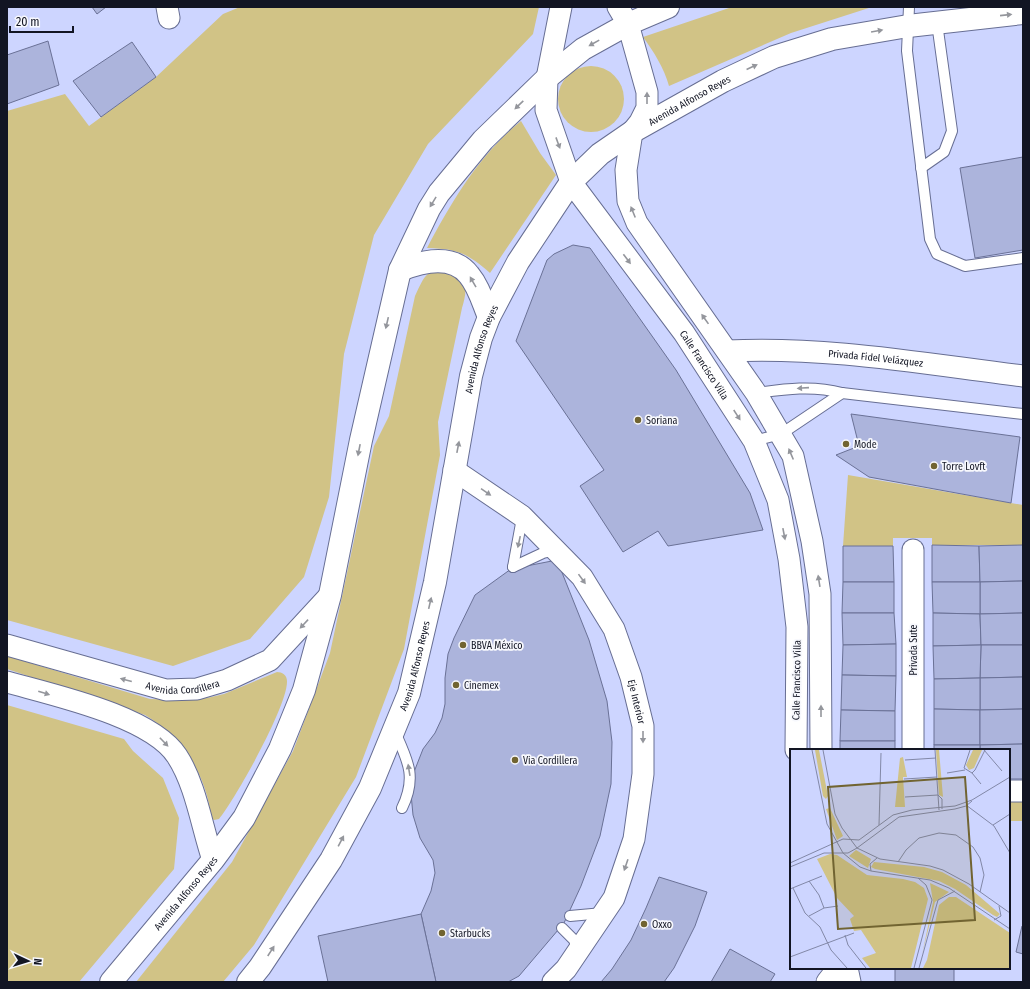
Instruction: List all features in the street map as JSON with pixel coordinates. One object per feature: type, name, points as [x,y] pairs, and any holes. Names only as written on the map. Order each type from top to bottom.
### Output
[{"type":"main road","name":"Avenida Alfonso Reyes","points":[[111,982],[213,860],[244,818],[280,749],[304,690],[330,595],[361,440],[400,270],[429,209],[439,193],[483,140],[547,78],[623,16],[668,7]]},
{"type":"main road","name":"Avenida Alfonso Reyes","points":[[248,982],[260,967],[331,860],[370,788],[409,693],[434,590],[471,376],[489,317],[518,262],[571,182],[600,154],[632,132],[723,81],[774,57],[909,17],[937,23],[1023,13]]},
{"type":"main road","points":[[400,270],[418,263],[432,261],[456,265],[468,273],[474,282],[489,317]]},
{"type":"street","name":"Calle Francisco Villa","points":[[561,7],[547,78],[546,110],[571,182],[684,333],[754,441],[778,500],[789,559],[797,627],[796,749]]},
{"type":"street","points":[[623,16],[647,92],[646,108],[640,122],[632,132],[626,170],[628,201],[637,223],[756,393],[793,456],[812,541],[820,594],[821,749]]},
{"type":"street","name":"Privada Fidel Velázquez","points":[[727,351],[769,349],[811,351],[1023,376]]},
{"type":"street","name":"Eje Interior","points":[[454,470],[522,516],[582,577],[614,629],[631,677],[643,726],[643,774],[634,839],[614,898],[566,969],[553,982]]},
{"type":"street","points":[[778,500],[802,495]]},
{"type":"street","name":"Privada Sute","points":[[913,749],[914,550]]},
{"type":"street","name":"Avenida Cordillera","points":[[7,645],[166,690],[197,689],[227,680],[270,660],[330,595]]},
{"type":"street","points":[[7,682],[112,714],[159,737],[177,756],[191,788],[213,860]]},
{"type":"street","points":[[1010,791],[1023,791]]},
{"type":"street","points":[[819,969],[822,982]]},
{"type":"street","points":[[827,982],[837,969]]},
{"type":"street","points":[[847,969],[850,982]]},
{"type":"lane","points":[[909,17],[907,51],[920,168],[930,239],[937,254],[965,266],[1023,258]]},
{"type":"lane","points":[[920,168],[944,152],[952,131],[937,23]]},
{"type":"lane","points":[[756,393],[812,387],[1023,414]]},
{"type":"lane","points":[[754,441],[781,434],[842,392]]},
{"type":"lane","points":[[522,516],[521,531],[514,567],[543,553],[557,550]]},
{"type":"lane","points":[[394,729],[410,769],[409,794],[402,808]]},
{"type":"lane","points":[[570,916],[590,915],[605,912]]},
{"type":"lane","points":[[562,928],[574,940],[578,952]]},
{"type":"shaded area","points":[[240,7],[539,7],[533,34],[428,144],[374,235],[344,354],[329,497],[304,577],[250,639],[173,666],[7,620],[7,111],[65,94],[89,126],[156,77],[223,14]]},
{"type":"shaded area","points":[[732,7],[872,7],[791,33],[669,86],[658,60],[643,37]]},
{"type":"shaded area","points":[[585,66],[597,66],[609,71],[619,81],[624,93],[622,112],[609,127],[597,132],[585,132],[573,127],[563,117],[558,105],[558,93],[563,81],[573,71]]},
{"type":"shaded area","points":[[521,121],[540,153],[556,175],[490,273],[462,253],[427,248],[446,213],[479,164],[506,134]]},
{"type":"shaded area","points":[[449,266],[462,280],[465,294],[438,422],[440,455],[404,649],[356,777],[254,945],[223,982],[136,982],[232,862],[293,751],[330,653],[374,446],[389,416],[415,296],[427,275],[435,270]]},
{"type":"shaded area","points":[[848,475],[1023,505],[1023,545],[932,545],[932,538],[893,538],[893,546],[843,546]]},
{"type":"shaded area","points":[[7,656],[150,699],[183,700],[207,698],[224,694],[277,672],[284,674],[287,681],[285,693],[279,710],[260,751],[227,808],[219,819],[214,820],[211,818],[209,802],[198,772],[181,746],[158,724],[145,715],[7,669]]},
{"type":"shaded area","points":[[7,705],[124,739],[133,751],[163,778],[179,818],[174,869],[79,982],[7,982]]},
{"type":"shaded area","points":[[1010,797],[1023,797],[1023,821],[1010,821]]},
{"type":"building","points":[[92,7],[106,7],[97,14]]},
{"type":"building","points":[[48,41],[59,85],[7,104],[7,55]]},
{"type":"building","points":[[132,42],[156,77],[101,117],[73,81]]},
{"type":"building","points":[[1023,157],[1023,250],[975,258],[960,168]]},
{"type":"building","name":"Soriana","points":[[573,245],[590,248],[676,370],[750,493],[763,530],[668,546],[658,531],[623,552],[580,486],[604,470],[516,341],[547,260],[554,254]]},
{"type":"building","name":"Torre Lovft","points":[[851,414],[1020,437],[1011,503],[869,477],[836,455],[859,446]]},
{"type":"building","points":[[932,545],[979,546],[980,582],[932,582]]},
{"type":"building","points":[[1023,545],[1023,581],[980,582],[979,546]]},
{"type":"building","points":[[843,546],[893,546],[894,582],[843,582]]},
{"type":"building","name":"Via Cordillera","points":[[557,560],[589,640],[607,701],[612,742],[611,784],[600,836],[581,886],[564,923],[519,976],[508,982],[436,982],[421,914],[431,891],[435,873],[433,860],[420,838],[413,815],[411,794],[414,772],[423,749],[435,733],[442,718],[445,704],[445,678],[448,654],[454,638],[475,595],[511,569]]},
{"type":"building","points":[[1023,581],[1023,613],[980,614],[980,582]]},
{"type":"building","points":[[843,582],[894,582],[894,613],[842,613]]},
{"type":"building","points":[[932,582],[980,582],[980,614],[933,613]]},
{"type":"building","points":[[842,613],[894,613],[896,644],[843,645]]},
{"type":"building","points":[[933,613],[980,614],[981,645],[933,646]]},
{"type":"building","points":[[1023,613],[1023,645],[981,645],[980,614]]},
{"type":"building","points":[[896,644],[896,676],[842,675],[843,645]]},
{"type":"building","points":[[981,645],[1023,645],[1023,677],[980,678]]},
{"type":"building","points":[[981,645],[980,678],[934,679],[933,646]]},
{"type":"building","points":[[842,675],[896,676],[895,711],[841,710]]},
{"type":"building","points":[[1023,677],[1023,709],[980,710],[980,678]]},
{"type":"building","points":[[980,678],[980,710],[934,709],[934,679]]},
{"type":"building","points":[[934,709],[980,710],[980,745],[934,745]]},
{"type":"building","points":[[1023,709],[1023,744],[980,745],[980,710]]},
{"type":"building","points":[[841,710],[895,711],[895,741],[840,741]]},
{"type":"building","points":[[840,741],[895,741],[895,749],[840,749]]},
{"type":"building","points":[[1023,744],[1023,779],[1010,779],[1010,749],[980,749],[980,745]]},
{"type":"building","points":[[934,745],[980,745],[980,749],[934,749]]},
{"type":"building","points":[[659,877],[707,892],[695,926],[674,968],[664,982],[601,982],[612,969],[631,940]]},
{"type":"building","points":[[421,914],[436,982],[328,982],[318,936]]},
{"type":"building","points":[[1023,926],[1023,954],[1016,952]]},
{"type":"building","points":[[730,949],[775,974],[770,982],[711,982]]},
{"type":"building","points":[[895,969],[954,969],[954,982],[895,982]]},
{"type":"place","name":"Soriana","points":[[638,420]]},
{"type":"place","name":"Mode","points":[[846,444]]},
{"type":"place","name":"Torre Lovft","points":[[934,466]]},
{"type":"place","name":"BBVA México","points":[[463,645]]},
{"type":"place","name":"Cinemex","points":[[456,685]]},
{"type":"place","name":"Via Cordillera","points":[[515,760]]},
{"type":"place","name":"Oxxo","points":[[644,924]]},
{"type":"place","name":"Starbucks","points":[[442,933]]}]
